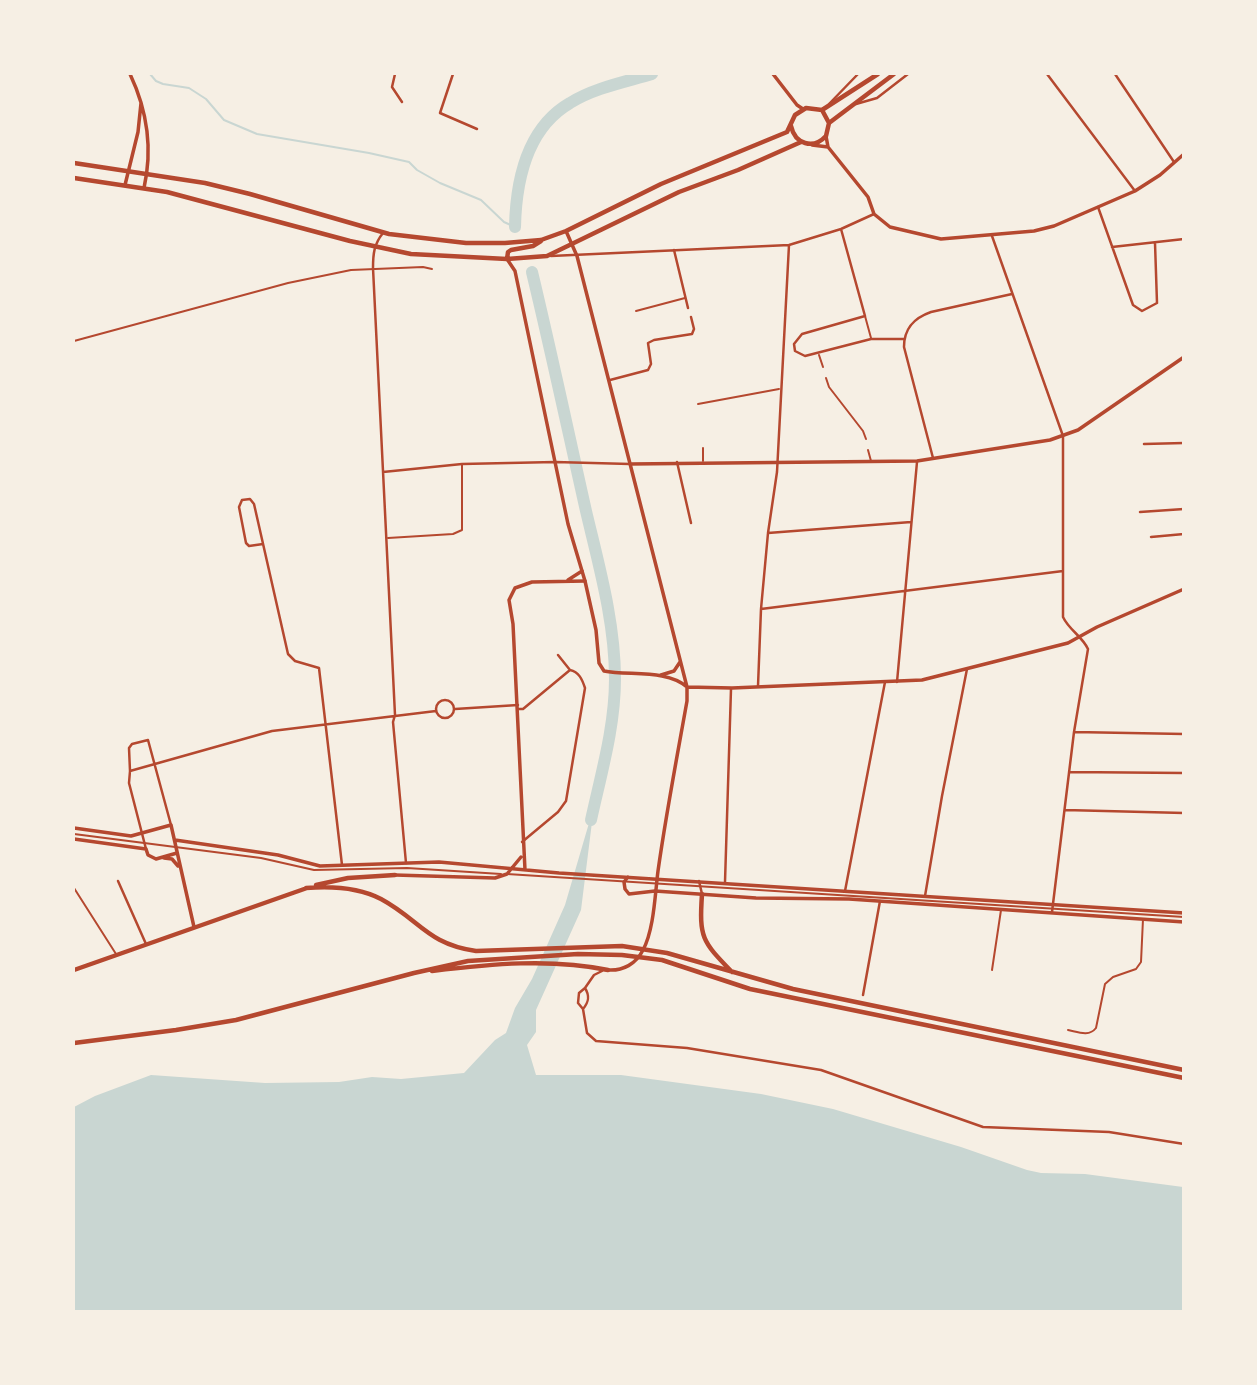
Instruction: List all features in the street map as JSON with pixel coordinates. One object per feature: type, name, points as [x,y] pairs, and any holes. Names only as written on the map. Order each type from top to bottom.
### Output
[{"type":"main road","points":[[74,163],[128,169],[250,194],[383,233],[466,243],[541,240],[566,231],[661,184],[787,132],[797,113],[803,109],[810,107],[822,110],[878,74]]},
{"type":"main road","points":[[829,123],[894,74]]},
{"type":"main road","points":[[792,125],[794,135],[801,142],[813,145],[826,136],[829,123],[822,110]]},
{"type":"main road","points":[[74,178],[144,188],[411,254],[507,259],[547,256],[679,192],[801,142]]},
{"type":"main road","points":[[507,259],[511,250],[533,246],[541,240]]},
{"type":"main road","points":[[74,970],[306,888],[348,878],[395,875]]},
{"type":"main road","points":[[306,888],[342,888],[370,895],[393,906],[430,936],[459,949],[476,951],[622,946],[667,953],[793,989],[1184,1070]]},
{"type":"main road","points":[[702,894],[701,933],[733,973]]},
{"type":"main road","points":[[74,1043],[176,1031],[236,1020],[414,972],[468,961],[578,954],[622,955],[662,960],[750,989],[1184,1078]]},
{"type":"main road","points":[[414,972],[507,965],[573,964],[608,970]]},
{"type":"street","points":[[130,74],[142,98],[149,157],[144,188]]},
{"type":"street","points":[[396,74],[393,87],[402,102]]},
{"type":"street","points":[[453,74],[440,113],[477,129]]},
{"type":"street","points":[[772,74],[803,109]]},
{"type":"street","points":[[822,110],[858,74]]},
{"type":"street","points":[[856,104],[877,98],[908,74]]},
{"type":"street","points":[[1047,74],[1135,191]]},
{"type":"street","points":[[1115,74],[1174,162]]},
{"type":"street","points":[[125,185],[138,132],[142,98]]},
{"type":"street","points":[[797,105],[797,113]]},
{"type":"street","points":[[826,136],[828,147],[868,197],[874,214],[890,227],[931,238],[992,236],[1041,230],[1135,191],[1160,175],[1184,154]]},
{"type":"street","points":[[813,145],[828,147]]},
{"type":"street","points":[[1098,208],[1133,305],[1142,311],[1157,303],[1155,243]]},
{"type":"street","points":[[547,256],[789,245],[841,229],[874,214]]},
{"type":"street","points":[[841,229],[871,339]]},
{"type":"street","points":[[566,231],[577,256],[610,380],[687,687],[687,701],[649,935],[636,960],[617,970],[594,975],[579,993],[578,1003],[583,1009],[587,1033],[596,1041],[687,1048],[821,1070],[983,1127],[1109,1132],[1184,1144]]},
{"type":"street","points":[[383,233],[375,247],[373,268],[395,715],[393,722],[406,863]]},
{"type":"street","points":[[992,236],[1063,436],[1063,617],[1068,626],[1085,642],[1088,653],[1074,732],[1053,909]]},
{"type":"street","points":[[1112,247],[1184,239]]},
{"type":"street","points":[[758,686],[761,609],[777,462],[789,245]]},
{"type":"street","points":[[674,250],[688,308]]},
{"type":"street","points":[[507,259],[515,271],[568,524],[596,630],[599,663],[604,671],[660,676],[683,682],[687,687]]},
{"type":"street","points":[[74,341],[288,283],[351,270],[423,267],[432,269]]},
{"type":"street","points":[[933,458],[904,347],[907,330],[919,316],[1012,294]]},
{"type":"street","points":[[636,311],[686,298]]},
{"type":"street","points":[[865,316],[802,334],[794,344],[795,351],[805,356],[871,339],[904,339]]},
{"type":"street","points":[[610,380],[648,370],[651,364],[648,343],[692,334],[694,329],[691,317]]},
{"type":"street","points":[[819,353],[823,367]]},
{"type":"street","points":[[383,472],[462,464],[555,462],[630,464],[917,461],[1063,436],[1093,420],[1184,357]]},
{"type":"street","points":[[826,378],[829,387],[863,431],[866,439]]},
{"type":"street","points":[[698,404],[780,389]]},
{"type":"street","points":[[1144,444],[1184,443]]},
{"type":"street","points":[[703,448],[703,462]]},
{"type":"street","points":[[868,450],[871,462]]},
{"type":"street","points":[[897,682],[917,461]]},
{"type":"street","points":[[677,463],[691,523]]},
{"type":"street","points":[[387,538],[453,534],[462,530],[462,464]]},
{"type":"street","points":[[263,544],[246,544],[239,507],[242,500],[250,499],[254,504],[288,654],[295,661],[319,668],[342,865]]},
{"type":"street","points":[[1140,512],[1184,509]]},
{"type":"street","points":[[768,533],[912,522]]},
{"type":"street","points":[[1151,537],[1184,534]]},
{"type":"street","points":[[566,581],[582,571]]},
{"type":"street","points":[[761,609],[1063,571]]},
{"type":"street","points":[[525,870],[522,855],[518,707],[509,600],[515,588],[532,582],[585,581]]},
{"type":"street","points":[[687,687],[732,688],[922,680],[1068,643],[1097,627],[1184,589]]},
{"type":"street","points":[[522,842],[558,812],[566,801],[585,688],[578,674],[570,670],[558,655]]},
{"type":"street","points":[[660,676],[674,671],[681,661]]},
{"type":"street","points":[[925,897],[967,669]]},
{"type":"street","points":[[455,709],[523,709],[570,670]]},
{"type":"street","points":[[845,891],[885,682]]},
{"type":"street","points":[[725,882],[732,688]]},
{"type":"street","points":[[436,710],[438,704],[444,700],[451,702],[455,709]]},
{"type":"street","points":[[436,710],[441,718],[446,719],[452,716],[455,709]]},
{"type":"street","points":[[131,771],[272,731],[436,710]]},
{"type":"street","points":[[1074,732],[1184,734]]},
{"type":"street","points":[[179,868],[172,859],[151,858],[142,834],[130,783],[129,748],[140,742],[148,740],[156,765],[194,927]]},
{"type":"street","points":[[1069,772],[1184,774]]},
{"type":"street","points":[[1065,810],[1184,813]]},
{"type":"street","points":[[74,828],[131,836],[171,825]]},
{"type":"street","points":[[74,837],[261,858],[314,870],[407,868],[557,875],[624,882],[725,882],[1053,909]]},
{"type":"street","points":[[175,841],[278,855],[311,864],[439,862],[513,868],[557,875]]},
{"type":"street","points":[[164,858],[177,853]]},
{"type":"street","points":[[395,875],[495,878],[507,874],[522,855]]},
{"type":"street","points":[[624,882],[630,876]]},
{"type":"street","points":[[603,878],[630,876],[700,887],[845,894],[1184,918]]},
{"type":"street","points":[[118,881],[146,944]]},
{"type":"street","points":[[699,881],[702,894]]},
{"type":"street","points":[[624,882],[629,894],[655,891],[1001,909],[1053,909]]},
{"type":"street","points":[[74,888],[117,954]]},
{"type":"street","points":[[863,995],[880,901]]},
{"type":"street","points":[[992,970],[1001,909]]},
{"type":"street","points":[[1143,915],[1184,918]]},
{"type":"street","points":[[1068,1030],[1089,1034],[1093,1032],[1103,989],[1108,980],[1130,972],[1141,962],[1143,915]]},
{"type":"street","points":[[583,1009],[588,1003],[589,993],[585,988]]},
{"type":"shaded area","points":[[594,806],[581,910],[536,1010],[536,1032],[527,1045],[536,1075],[621,1075],[761,1094],[833,1109],[961,1147],[1027,1170],[1085,1174],[1183,1187],[1183,1311],[74,1311],[74,1107],[151,1075],[265,1083],[339,1082],[372,1077],[401,1079],[464,1073],[495,1040],[506,1033],[515,1008],[532,979],[565,905]]},
{"type":"waterway","points":[[150,74],[163,84],[189,88],[206,99],[224,120],[257,134],[409,162],[417,170],[440,183],[481,200],[504,222],[515,227]]},
{"type":"waterway","points":[[515,227],[522,174],[527,157],[543,126],[570,103],[589,93],[652,74]]},
{"type":"waterway","points":[[532,272],[601,573],[612,636],[615,679],[613,715],[591,820]]}]
